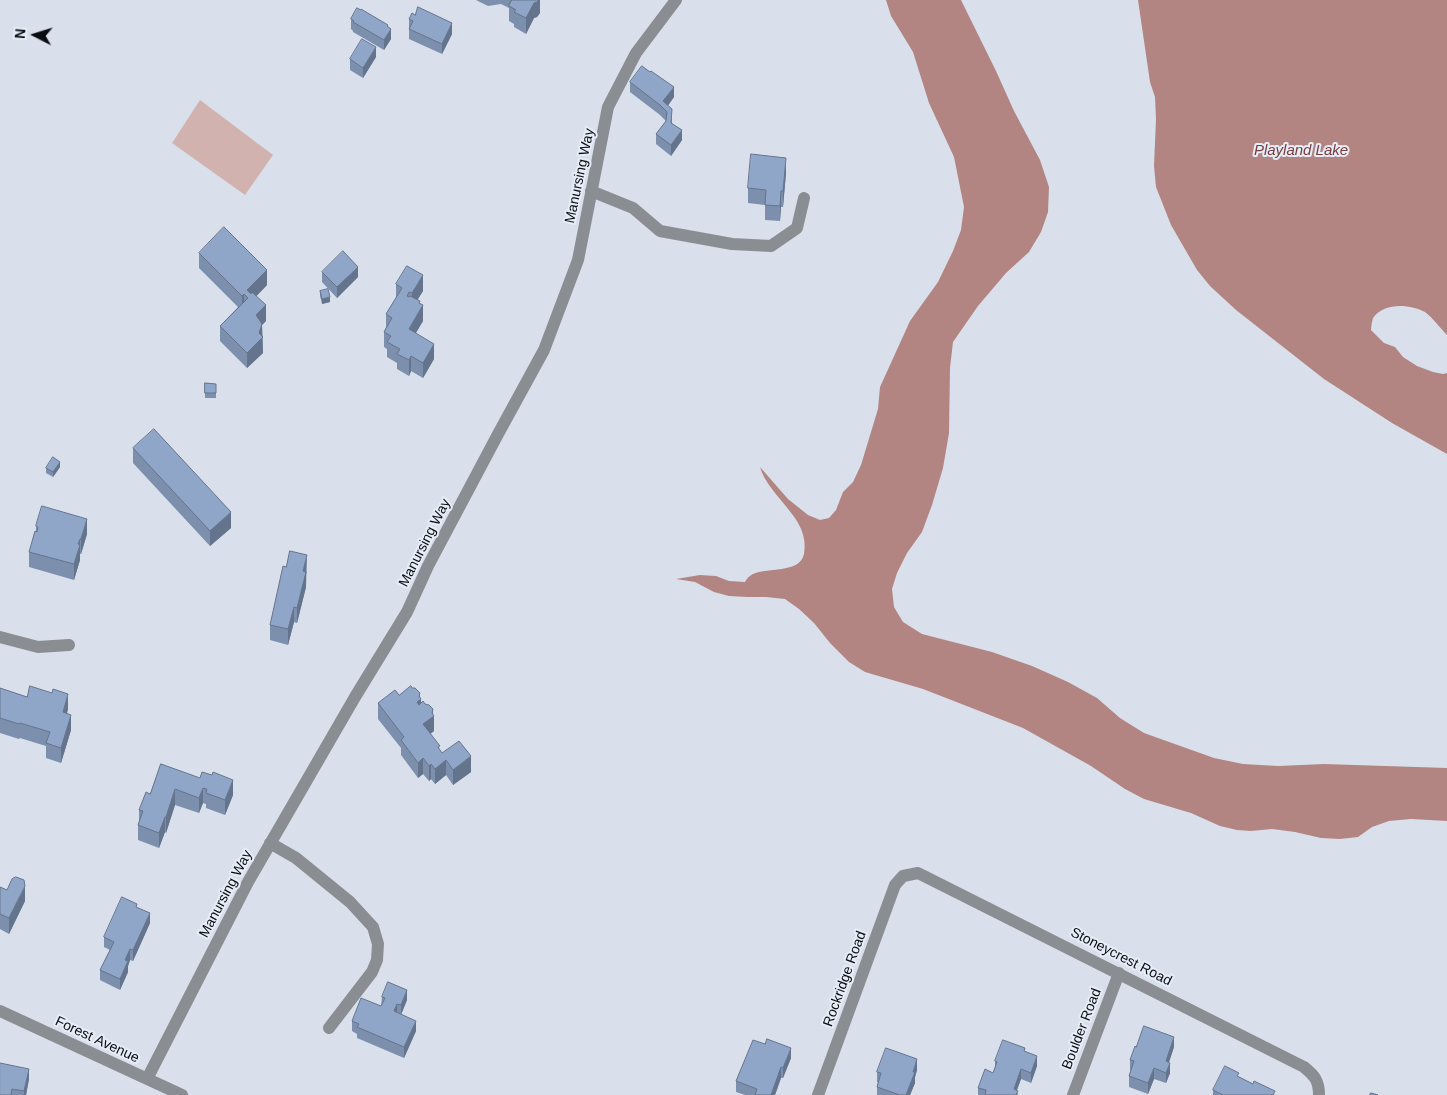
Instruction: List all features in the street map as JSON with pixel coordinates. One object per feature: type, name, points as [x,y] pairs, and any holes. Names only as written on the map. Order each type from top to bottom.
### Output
[{"type":"street","name":"Manursing Way","points":[[147,1079],[248,882],[355,697],[407,612],[428,566],[544,350],[578,260],[608,107],[636,53],[676,0]]},
{"type":"street","points":[[591,191],[633,208],[660,231],[732,244],[771,246],[797,228],[804,198]]},
{"type":"street","points":[[0,637],[38,647],[69,645]]},
{"type":"street","points":[[270,843],[296,858],[350,902],[373,927],[378,944],[377,960],[372,972],[330,1028]]},
{"type":"street","name":"Stoneycrest Road","points":[[903,876],[918,873],[1304,1067],[1313,1074],[1319,1089]]},
{"type":"street","name":"Rockridge Road","points":[[818,1095],[895,885],[903,876]]},
{"type":"street","name":"Boulder Road","points":[[1073,1095],[1119,973]]},
{"type":"street","name":"Forest Avenue","points":[[0,1012],[182,1095]]},
{"type":"shaded area","points":[[200,100],[273,155],[245,195],[172,143]]},
{"type":"water","points":[[886,0],[961,0],[1014,111],[1040,160],[1049,187],[1048,212],[1041,232],[1029,252],[1006,273],[978,306],[953,342],[950,368],[949,433],[943,468],[922,532],[907,553],[897,573],[892,589],[894,607],[903,622],[922,634],[992,652],[1032,666],[1068,682],[1097,698],[1120,718],[1144,733],[1214,758],[1243,764],[1278,766],[1324,764],[1447,768],[1447,821],[1411,819],[1389,821],[1372,827],[1358,837],[1340,839],[1321,838],[1272,829],[1251,831],[1220,826],[1191,813],[1144,799],[1125,789],[1091,766],[1023,728],[923,689],[865,672],[849,662],[814,623],[785,599],[729,596],[714,592],[695,582],[676,579],[700,575],[745,582],[756,573],[788,568],[801,561],[804,554],[804,541],[801,530],[796,519],[772,489],[760,467],[788,499],[808,515],[820,520],[829,518],[836,510],[843,492],[853,482],[861,465],[878,409],[880,387],[910,321],[938,282],[961,230],[964,207],[954,157],[929,103],[913,52],[891,16]]},
{"type":"water","name":"Playland Lake","points":[[1138,0],[1447,0],[1447,335],[1425,312],[1405,306],[1390,307],[1378,313],[1373,318],[1371,330],[1384,343],[1395,347],[1403,357],[1417,366],[1433,372],[1447,373],[1447,454],[1392,423],[1324,379],[1236,310],[1210,286],[1197,270],[1171,225],[1156,187],[1154,166],[1155,97],[1150,82]]},
{"type":"building","points":[[512,0],[539,0],[534,3],[526,18],[514,12],[516,10],[509,6]]},
{"type":"building","points":[[418,7],[452,23],[442,44],[409,29],[413,21],[409,19],[412,13],[415,15]]},
{"type":"building","points":[[357,8],[388,25],[391,29],[384,40],[353,22],[351,19]]},
{"type":"building","points":[[362,39],[376,47],[363,68],[350,59]]},
{"type":"building","points":[[642,66],[674,87],[663,101],[672,109],[671,123],[682,130],[671,145],[656,134],[666,121],[667,112],[630,82]]},
{"type":"building","points":[[751,154],[786,158],[780,206],[765,205],[766,190],[748,188]]},
{"type":"building","points":[[224,227],[267,270],[247,290],[251,294],[252,292],[266,305],[256,315],[262,324],[259,333],[263,337],[247,353],[220,326],[248,298],[244,294],[242,296],[199,253]]},
{"type":"building","points":[[343,251],[358,267],[337,287],[322,272]]},
{"type":"building","points":[[407,266],[423,275],[412,293],[409,292],[407,296],[420,301],[419,303],[423,305],[409,329],[434,344],[423,363],[411,356],[409,360],[397,354],[400,349],[387,342],[391,336],[384,332],[392,318],[386,314],[402,288],[396,284]]},
{"type":"building","points":[[328,289],[330,297],[322,299],[320,291]]},
{"type":"building","points":[[205,383],[216,384],[216,393],[205,393]]},
{"type":"building","points":[[154,429],[231,512],[210,531],[133,448]]},
{"type":"building","points":[[53,457],[60,462],[53,472],[46,468]]},
{"type":"building","points":[[42,506],[87,519],[78,544],[80,545],[74,564],[29,552],[35,531],[37,532],[38,527],[36,526]]},
{"type":"building","points":[[290,551],[307,555],[303,571],[306,572],[297,608],[294,607],[288,629],[270,625],[283,566],[286,567]]},
{"type":"building","points":[[30,686],[52,693],[53,689],[68,694],[63,712],[71,715],[61,748],[46,743],[50,732],[0,718],[0,688],[27,697]]},
{"type":"building","points":[[411,686],[420,693],[421,699],[417,702],[419,705],[423,701],[433,709],[432,713],[434,716],[423,724],[440,746],[438,747],[442,753],[459,741],[471,756],[453,770],[446,760],[435,769],[431,764],[429,766],[423,758],[418,763],[401,740],[404,737],[378,703],[395,690],[399,695]]},
{"type":"building","points":[[161,764],[200,778],[202,772],[212,775],[213,772],[233,780],[225,800],[206,793],[207,789],[203,788],[199,798],[175,789],[159,833],[138,825],[143,811],[139,810],[146,792],[150,794]]},
{"type":"building","points":[[16,877],[24,880],[25,886],[9,918],[0,914],[0,887],[7,890],[12,879]]},
{"type":"building","points":[[122,897],[137,904],[136,907],[150,913],[133,950],[130,949],[125,960],[128,961],[120,979],[100,970],[114,942],[104,937]]},
{"type":"building","points":[[388,982],[407,990],[401,1005],[397,1004],[394,1011],[416,1021],[404,1047],[357,1027],[359,1024],[352,1021],[361,998],[381,1006],[385,998],[382,997]]},
{"type":"building","points":[[1144,1026],[1174,1037],[1166,1061],[1170,1063],[1166,1073],[1154,1068],[1148,1083],[1129,1076],[1134,1061],[1130,1060]]},
{"type":"building","points":[[767,1039],[791,1048],[783,1068],[781,1067],[771,1095],[755,1095],[757,1089],[736,1081],[753,1040],[765,1044]]},
{"type":"building","points":[[1003,1040],[1025,1048],[1024,1051],[1037,1056],[1031,1073],[1021,1069],[1014,1089],[1018,1091],[1016,1095],[985,1095],[986,1090],[978,1088],[985,1069],[993,1073],[997,1062],[995,1061]]},
{"type":"building","points":[[886,1048],[917,1059],[913,1072],[915,1072],[906,1095],[900,1095],[877,1087],[881,1073],[877,1072]]},
{"type":"building","points":[[0,1063],[29,1069],[24,1091],[12,1089],[11,1095],[0,1095]]},
{"type":"building","points":[[1225,1066],[1239,1073],[1237,1076],[1253,1084],[1254,1081],[1275,1091],[1273,1095],[1223,1095],[1213,1090]]}]
